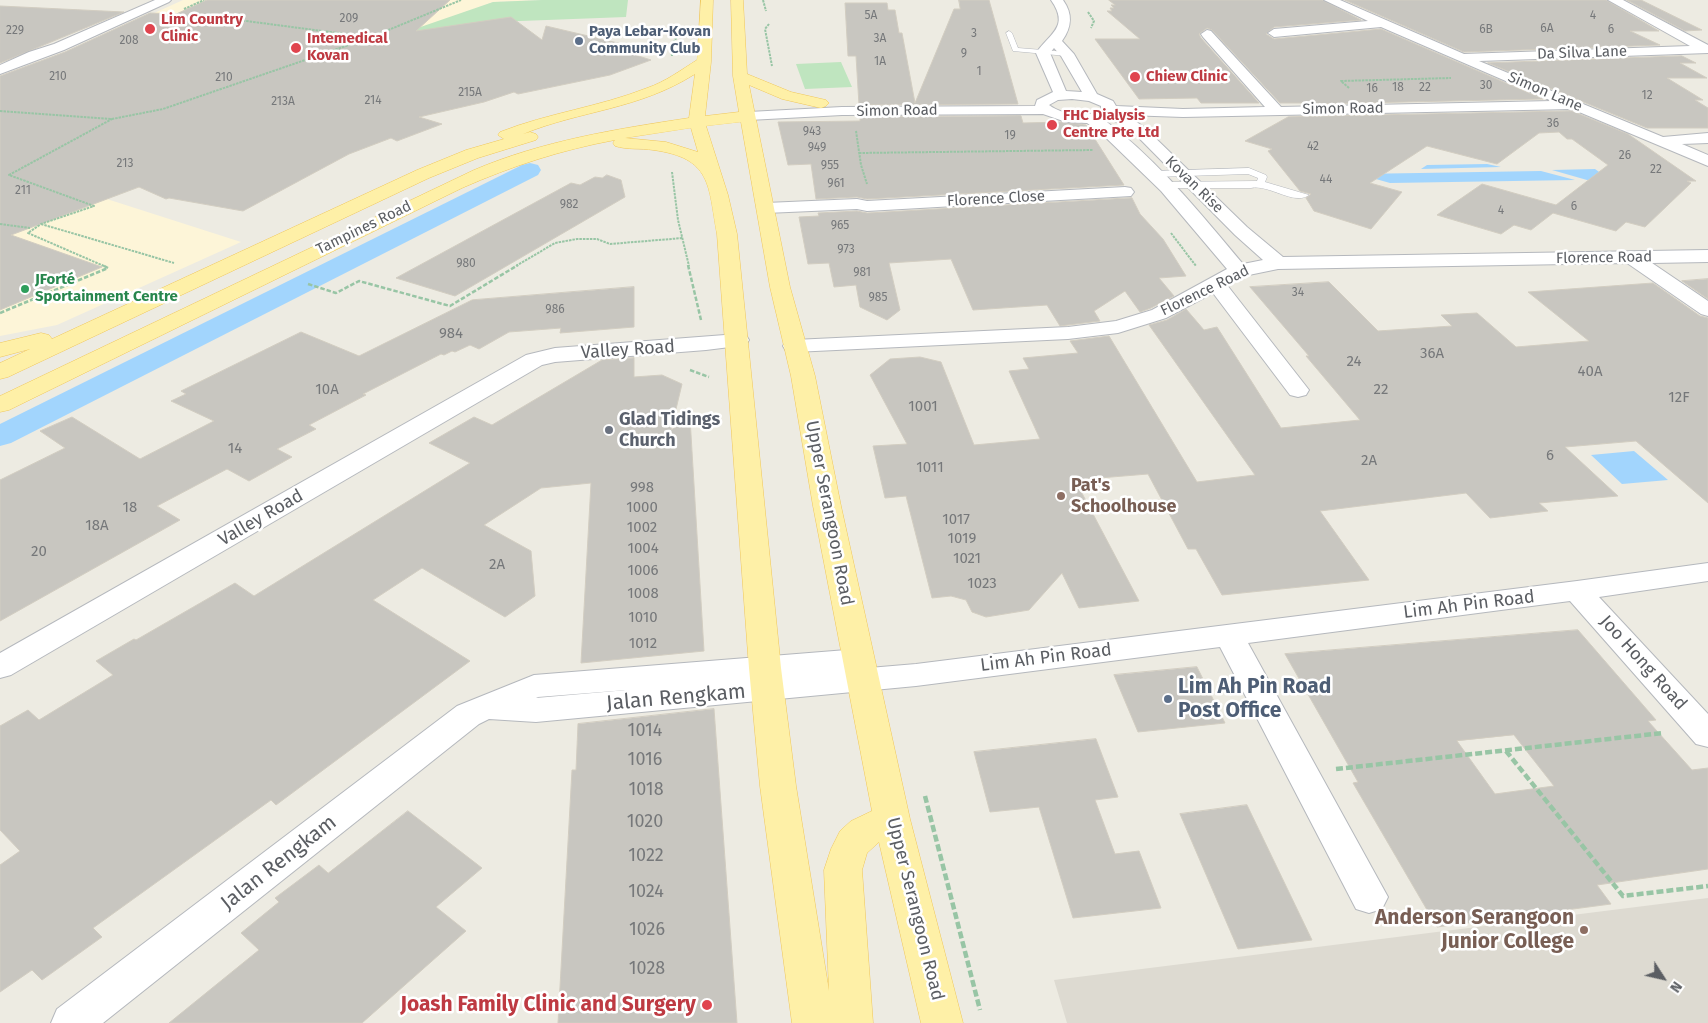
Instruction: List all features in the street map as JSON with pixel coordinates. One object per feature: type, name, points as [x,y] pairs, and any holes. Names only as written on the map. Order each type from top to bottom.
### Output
[{"type":"main road","points":[[706,0],[704,62],[697,115],[710,169],[719,195],[727,234],[778,786],[813,1023]]},
{"type":"main road","name":"Upper Serangoon Road","points":[[737,0],[740,76],[780,286],[803,376],[892,819],[942,1023]]},
{"type":"main road","points":[[472,154],[489,142],[516,130],[656,90],[704,62]]},
{"type":"main road","points":[[740,76],[787,96],[821,103]]},
{"type":"main road","name":"Tampines Road","points":[[0,372],[423,174],[472,154],[548,132],[605,121],[747,110]]},
{"type":"main road","name":"Tampines Road","points":[[0,405],[456,184],[519,158],[697,115]]},
{"type":"main road","points":[[577,144],[629,143],[652,146],[692,156],[710,169]]},
{"type":"main road","points":[[0,350],[35,340],[84,333]]},
{"type":"main road","points":[[852,1023],[843,870],[847,849],[862,832],[892,819]]},
{"type":"street","points":[[34,55],[44,47],[152,0]]},
{"type":"street","points":[[0,70],[34,55],[59,47],[165,0]]},
{"type":"street","points":[[1056,0],[1064,9],[1066,21],[1054,49],[1060,95]]},
{"type":"street","name":"Simon Lane","points":[[1330,0],[1708,161]]},
{"type":"street","name":"Da Silva Lane","points":[[1614,0],[1707,49]]},
{"type":"street","name":"Simon Lane","points":[[1274,33],[1382,23]]},
{"type":"street","points":[[1207,34],[1276,110]]},
{"type":"street","points":[[1054,49],[1092,97]]},
{"type":"street","name":"Da Silva Lane","points":[[1460,57],[1707,49]]},
{"type":"street","points":[[1092,97],[1060,95],[1049,98],[1044,107],[1063,116],[1090,118],[1108,111]]},
{"type":"street","name":"Kovan Rise","points":[[1092,97],[1108,104],[1108,111],[1132,125],[1278,264]]},
{"type":"street","name":"Simon Road","points":[[747,110],[821,103],[1044,107]]},
{"type":"street","name":"Simon Road","points":[[1108,111],[1151,112],[1576,105]]},
{"type":"street","name":"Simon Road","points":[[747,110],[842,111],[1044,107]]},
{"type":"street","points":[[1132,125],[1131,121],[1134,117],[1151,112]]},
{"type":"street","name":"Kovan Rise","points":[[1090,118],[1098,122],[1160,180],[1238,271]]},
{"type":"street","points":[[1660,142],[1708,138]]},
{"type":"street","name":"Florence Close","points":[[767,211],[858,209],[867,206],[1125,192]]},
{"type":"street","name":"Florence Road","points":[[794,346],[1049,334],[1118,327],[1159,314],[1238,271],[1278,264],[1708,256]]},
{"type":"street","points":[[1630,257],[1708,310]]},
{"type":"street","points":[[1216,284],[1298,390]]},
{"type":"street","name":"Valley Road","points":[[0,667],[521,368],[563,361],[706,348],[724,352],[738,348]]},
{"type":"street","name":"Lim Ah Pin Road","points":[[861,670],[916,675],[1578,591],[1708,572]]},
{"type":"street","name":"Joo Hong Road","points":[[1578,591],[1705,732]]},
{"type":"street","points":[[1229,635],[1368,897]]},
{"type":"street","name":"Jalan Rengkam","points":[[71,1023],[359,801],[463,718],[488,707],[536,710],[767,679],[861,670]]},
{"type":"lane","points":[[1009,33],[1012,46],[1019,51],[1054,49]]},
{"type":"lane","points":[[1160,180],[1188,179],[1249,171],[1262,177],[1260,183]]},
{"type":"lane","points":[[1160,180],[1188,179],[1260,183],[1298,196],[1304,196]]},
{"type":"path","points":[[0,111],[112,119],[163,109],[369,38],[461,0]]},
{"type":"path","points":[[763,0],[766,11]]},
{"type":"path","points":[[208,16],[262,24],[319,28],[369,38]]},
{"type":"path","points":[[1356,93],[1341,81],[1458,77]]},
{"type":"path","points":[[0,312],[108,268],[28,233],[40,224],[94,206],[25,179],[9,175],[112,119]]},
{"type":"path","points":[[856,128],[861,165]]},
{"type":"path","points":[[859,153],[1093,150]]},
{"type":"path","points":[[672,171],[683,238],[706,348],[708,377]]},
{"type":"path","points":[[0,224],[30,228]]},
{"type":"path","points":[[40,224],[174,263]]},
{"type":"path","points":[[324,289],[336,293],[359,281],[450,306],[554,243],[577,239],[597,239],[610,244],[683,238]]},
{"type":"path","points":[[1302,773],[1506,750],[1705,732]]},
{"type":"path","points":[[1506,750],[1623,896],[1708,886]]},
{"type":"path","points":[[924,790],[982,1018]]},
{"type":"shaded area","points":[[183,0],[542,0],[493,2],[32,175],[241,242],[57,325],[0,336],[0,83]]},
{"type":"shaded area","name":"Anderson Serangoon Junior College","points":[[1708,898],[1708,1023],[1067,1023],[1054,980]]},
{"type":"green space","points":[[628,0],[626,17],[494,22],[290,72],[493,2]]},
{"type":"green space","points":[[841,62],[852,87],[805,89],[796,64]]},
{"type":"water","points":[[1487,164],[1501,167],[1421,169],[1427,165]]},
{"type":"water","points":[[1595,169],[1609,179],[1587,180],[1552,170]]},
{"type":"water","points":[[1541,171],[1575,180],[1390,183],[1358,174]]},
{"type":"water","points":[[1634,451],[1668,480],[1622,484],[1591,455]]},
{"type":"building","points":[[207,0],[450,0],[416,31],[511,17],[542,40],[546,26],[635,47],[623,51],[651,60],[610,75],[518,94],[514,92],[484,102],[419,117],[442,124],[397,141],[391,138],[349,154],[243,211],[166,199],[139,187],[11,235],[102,267],[0,310],[0,76],[65,52],[150,13],[176,14]]},
{"type":"building","points":[[959,0],[989,0],[1018,104],[859,105],[856,56],[848,56],[845,3],[887,3],[888,10],[895,10],[899,33],[902,33],[915,103],[954,9],[960,9]]},
{"type":"building","points":[[1109,0],[1322,0],[1361,20],[1274,27],[1266,34],[1274,39],[1381,29],[1543,99],[1280,103],[1212,30],[1207,28],[1199,34],[1201,38],[1259,103],[1201,103],[1197,98],[1139,99],[1095,39],[1140,39],[1107,11],[1112,11],[1110,8],[1114,8],[1111,5],[1115,5]]},
{"type":"building","points":[[1345,0],[1606,0],[1659,31],[1630,31],[1660,45],[1464,52]]},
{"type":"building","points":[[1627,0],[1641,0],[1702,30],[1685,31]]},
{"type":"building","points":[[0,6],[124,12],[0,63]]},
{"type":"building","points":[[1682,56],[1696,63],[1680,63],[1707,78],[1667,78],[1703,100],[1695,100],[1708,108],[1708,128],[1647,128],[1488,63]]},
{"type":"building","points":[[1572,111],[1628,134],[1696,181],[1687,181],[1691,183],[1645,227],[1626,222],[1616,231],[1553,213],[1531,230],[1514,225],[1501,234],[1437,215],[1482,184],[1556,205],[1608,165],[1559,132],[1539,133],[1497,164],[1427,146],[1370,183],[1402,192],[1371,229],[1314,211],[1306,198],[1311,194],[1300,191],[1268,151],[1272,149],[1245,141],[1288,117]]},
{"type":"building","points":[[1021,116],[1023,123],[1062,122],[1086,125],[1124,185],[867,199],[857,197],[816,199],[811,164],[788,165],[778,122],[860,121],[860,117]]},
{"type":"building","points":[[607,175],[621,180],[625,197],[455,296],[396,278],[571,183],[580,185],[595,177],[602,178]]},
{"type":"building","points":[[1132,198],[1140,214],[1163,239],[1186,276],[1159,278],[1174,296],[1151,308],[1140,312],[1125,291],[1094,311],[1100,321],[1060,326],[1047,305],[973,310],[951,259],[889,263],[900,310],[887,320],[860,307],[856,285],[834,287],[829,263],[808,264],[799,217],[819,216],[818,213],[857,211],[867,213]]},
{"type":"building","points":[[1708,279],[1708,299],[1682,281]]},
{"type":"building","points":[[1329,282],[1378,331],[1452,326],[1441,315],[1477,313],[1516,347],[1589,341],[1528,292],[1653,283],[1700,316],[1708,318],[1708,503],[1636,441],[1565,447],[1618,496],[1539,503],[1548,511],[1490,518],[1466,493],[1320,511],[1369,580],[1222,595],[1196,549],[1188,549],[1148,474],[1075,480],[1139,601],[1079,608],[1062,573],[1029,610],[986,617],[972,612],[966,600],[951,596],[932,598],[906,496],[885,498],[873,446],[907,444],[870,375],[890,359],[920,357],[941,362],[974,445],[1040,439],[1009,371],[1029,369],[1023,358],[1078,353],[1070,341],[1109,336],[1197,482],[1255,475],[1149,325],[1167,320],[1186,309],[1204,330],[1217,327],[1281,428],[1360,420],[1250,287]]},
{"type":"building","points":[[634,287],[634,327],[560,333],[561,328],[509,332],[479,349],[470,345],[455,352],[441,354],[363,394],[366,395],[309,425],[316,429],[277,449],[292,457],[249,481],[227,469],[157,506],[180,520],[0,621],[0,480],[65,448],[40,431],[72,417],[140,459],[214,421],[171,401],[186,394],[181,391],[301,332],[359,356],[472,300]]},
{"type":"building","points":[[634,358],[634,377],[662,375],[682,384],[671,430],[690,418],[704,651],[581,663],[591,483],[541,488],[484,525],[531,551],[535,596],[505,617],[422,568],[373,600],[470,661],[276,805],[271,800],[93,928],[102,937],[42,980],[32,970],[0,992],[0,865],[20,851],[0,830],[0,726],[28,710],[39,720],[113,675],[96,661],[235,583],[254,596],[470,463],[429,443],[474,417],[492,425],[602,360]]},
{"type":"building","points":[[1578,630],[1656,720],[1648,721],[1692,770],[1708,768],[1708,869],[1597,885],[1611,904],[1437,927],[1353,783],[1358,782],[1285,654]],"holes":[[[1514,735],[1554,786],[1495,794],[1457,741]]]},
{"type":"building","name":"Lim Ah Pin Road Post Office","points":[[1197,667],[1225,723],[1138,732],[1114,675]]},
{"type":"building","points":[[714,709],[737,1023],[558,1023],[572,770],[576,770],[578,724]]},
{"type":"building","points":[[1096,739],[1118,797],[1095,800],[1115,854],[1139,851],[1161,908],[1073,918],[1039,807],[990,812],[974,752]]},
{"type":"building","points":[[1247,805],[1312,940],[1238,949],[1180,814]]},
{"type":"building","points":[[408,811],[482,868],[436,907],[466,931],[362,1023],[169,1023],[259,950],[241,933],[279,902],[275,898],[319,865],[328,873]]},
{"type":"waterway","points":[[0,436],[530,170]]},
{"type":"place","name":"Lim Country Clinic","points":[[150,29]]},
{"type":"place","name":"Paya Lebar-Kovan Community Club","points":[[579,41]]},
{"type":"place","name":"Intemedical Kovan","points":[[296,48]]},
{"type":"place","name":"Chiew Clinic","points":[[1135,77]]},
{"type":"place","name":"FHC Dialysis Centre Pte Ltd","points":[[1052,125]]},
{"type":"place","name":"JForté Sportainment Centre","points":[[25,289]]},
{"type":"place","name":"Glad Tidings Church","points":[[609,430]]},
{"type":"place","name":"Pat's Schoolhouse","points":[[1061,496]]},
{"type":"place","name":"Lim Ah Pin Road Post Office","points":[[1168,699]]},
{"type":"place","name":"Anderson Serangoon Junior College","points":[[1584,930]]},
{"type":"place","name":"Joash Family Clinic and Surgery","points":[[707,1005]]}]
